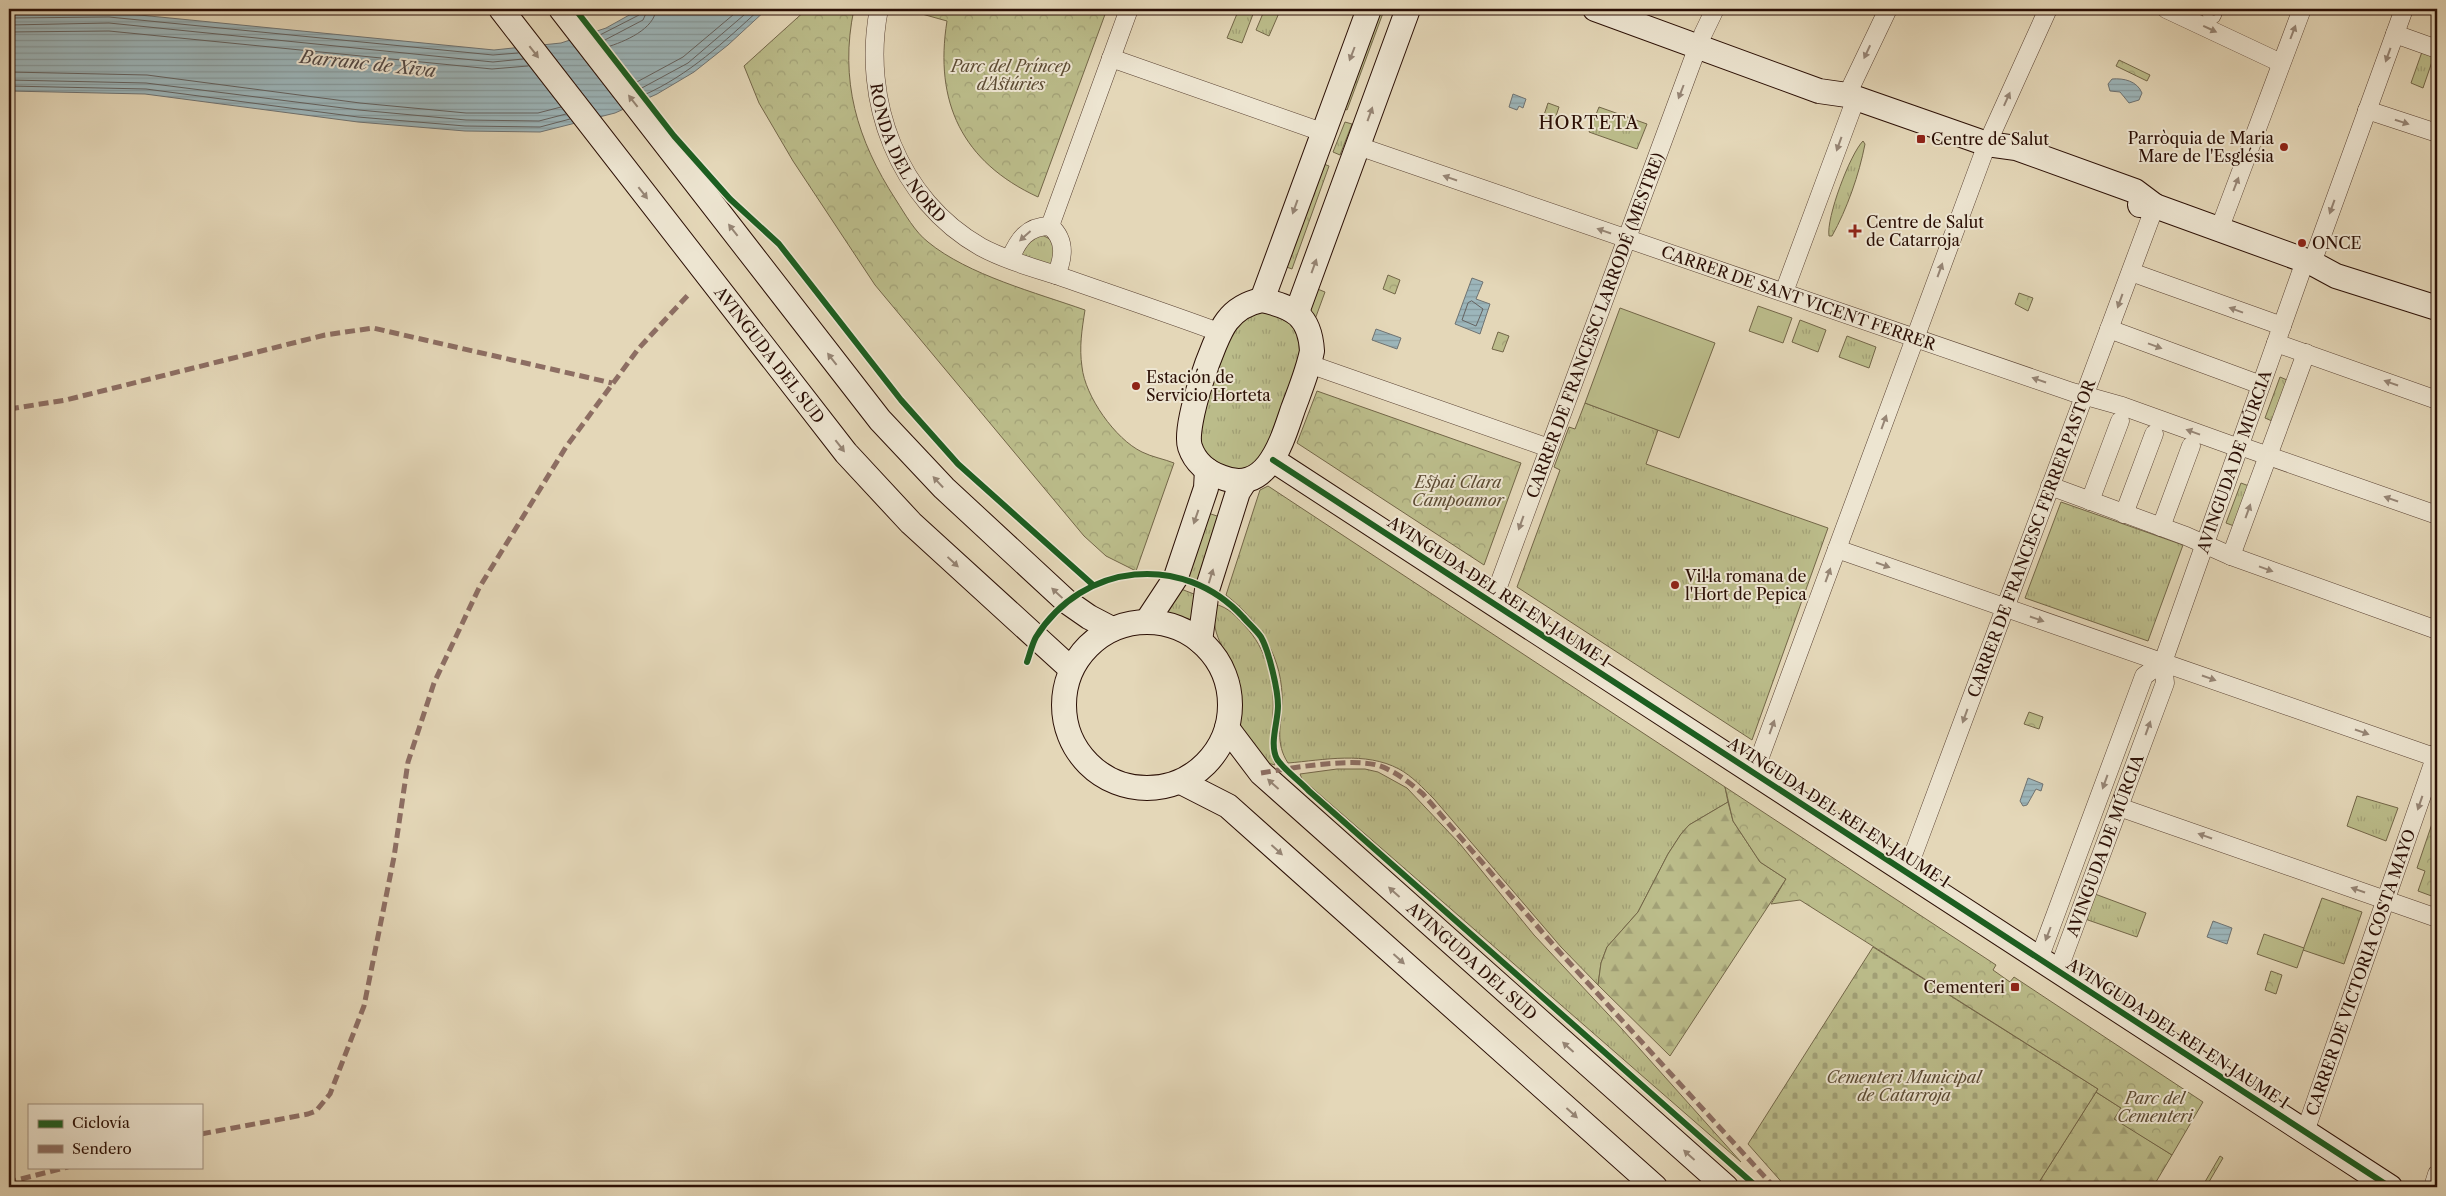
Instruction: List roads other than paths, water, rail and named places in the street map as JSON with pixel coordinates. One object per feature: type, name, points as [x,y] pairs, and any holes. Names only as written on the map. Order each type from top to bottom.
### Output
[{"type":"street","points":[[561,9],[880,420],[944,488],[1066,601],[1089,617],[1112,629]]},
{"type":"street","name":"RONDA DEL NORD","points":[[879,9],[874,46],[877,98],[884,123],[904,170],[916,190],[932,208],[957,230],[983,248],[1056,276],[1221,333]]},
{"type":"street","points":[[1050,226],[1129,9]]},
{"type":"street","points":[[1262,300],[1322,132],[1369,9]]},
{"type":"street","points":[[1297,312],[1408,9]]},
{"type":"street","points":[[1595,9],[1700,40]]},
{"type":"street","points":[[1633,9],[1819,91],[1851,96],[1987,144],[2016,148],[2135,191],[2155,206],[2219,230],[2309,262],[2339,264],[2436,301]]},
{"type":"street","name":"CARRER DE FRANCESC LARRODÉ (MESTRE)","points":[[1492,603],[1700,40],[1715,9]]},
{"type":"street","points":[[1784,292],[1851,96],[1888,9]]},
{"type":"street","points":[[1754,773],[1987,144],[2048,9]]},
{"type":"street","points":[[2166,9],[2282,63]]},
{"type":"street","points":[[2219,230],[2302,9]]},
{"type":"street","name":"AVINGUDA DE MÚRCIA","points":[[2049,965],[2120,807],[2164,683],[2163,662],[2261,385],[2404,9]]},
{"type":"street","name":"AVINGUDA DEL SUD","points":[[502,11],[846,453],[911,522],[1071,669]]},
{"type":"street","points":[[2395,34],[2437,49]]},
{"type":"street","points":[[1111,58],[1322,132]]},
{"type":"street","points":[[2367,110],[2437,133]]},
{"type":"street","name":"CARRER DE SANT VICENT FERRER","points":[[1358,146],[2437,515]]},
{"type":"street","name":"CARRER DE FRANCESC FERRER PASTOR","points":[[1907,871],[2155,206]]},
{"type":"street","points":[[1010,259],[1020,238],[1026,232],[1040,226],[1050,226]]},
{"type":"street","points":[[1050,226],[1062,244],[1063,253],[1056,276]]},
{"type":"street","points":[[2130,272],[2282,326]]},
{"type":"street","points":[[1200,641],[1207,590],[1236,500],[1245,481],[1257,474],[1273,460],[1309,364],[1312,351],[1311,337],[1297,312],[1280,304],[1262,300],[1249,302],[1226,322],[1192,409],[1188,428],[1188,442],[1193,455],[1207,470],[1224,478],[1245,481]]},
{"type":"street","points":[[2109,330],[2261,385]]},
{"type":"street","points":[[2276,343],[2437,400]]},
{"type":"street","name":"AVINGUDA DE MÚRCIA","points":[[2232,556],[2306,353]]},
{"type":"street","points":[[1309,364],[1549,448]]},
{"type":"street","points":[[2090,501],[2120,421]]},
{"type":"street","points":[[2124,514],[2154,434]]},
{"type":"street","points":[[2161,527],[2191,446]]},
{"type":"street","name":"AVINGUDA DEL REI EN JAUME I","points":[[1273,460],[2390,1187]]},
{"type":"street","points":[[1147,622],[1176,577],[1206,488],[1207,470]]},
{"type":"street","points":[[2050,486],[2161,527],[2204,546],[2437,630]]},
{"type":"street","points":[[1837,549],[2437,756]]},
{"type":"street","points":[[1147,622],[1175,626],[1200,641],[1216,658],[1226,680],[1230,704],[1227,728],[1218,750],[1202,769],[1181,782],[1154,789],[1126,787],[1100,775],[1079,756],[1068,736],[1063,714],[1064,691],[1071,669],[1088,645],[1112,629],[1129,623],[1147,622]]},
{"type":"street","name":"AVINGUDA DE MÚRCIA","points":[[2049,965],[2144,676],[2163,662]]},
{"type":"street","name":"AVINGUDA DEL SUD","points":[[1227,728],[1261,773],[1726,1187]]},
{"type":"street","name":"CARRER DE VICTORIA COSTA MAYO","points":[[2305,1132],[2437,756]]},
{"type":"street","points":[[1181,782],[1228,806],[1655,1187]]},
{"type":"street","points":[[2120,807],[2437,918]]},
{"type":"street","points":[[2433,1187],[2437,1174]]},
{"type":"water","name":"Barranc de Xiva","points":[[640,9],[767,9],[728,45],[694,72],[657,94],[615,113],[540,132],[465,131],[358,122],[145,94],[9,91],[9,13],[109,12],[494,50],[561,43],[606,28]]},
{"type":"water","points":[[2112,79],[2125,80],[2137,86],[2142,93],[2139,100],[2129,103],[2120,92],[2110,91],[2108,84]]},
{"type":"water","points":[[1513,94],[1526,99],[1523,108],[1519,106],[1517,110],[1509,107]]},
{"type":"water","points":[[1472,278],[1483,282],[1476,299],[1490,304],[1480,334],[1455,324]]},
{"type":"water","points":[[1376,329],[1401,338],[1397,349],[1372,340]]},
{"type":"water","points":[[2028,778],[2043,784],[2041,791],[2036,789],[2027,805],[2023,806],[2020,801]]},
{"type":"water","points":[[2213,921],[2232,928],[2227,944],[2207,937]]},
{"type":"place","name":"Centre de Salut","points":[[1921,139]]},
{"type":"place","name":"Parròquia de Maria Mare de l'Església","points":[[2284,147]]},
{"type":"place","name":"Centre de Salut de Catarroja","points":[[1855,231]]},
{"type":"place","name":"ONCE","points":[[2302,243]]},
{"type":"place","name":"Estación de Servicio Horteta","points":[[1136,386]]},
{"type":"place","name":"Vil·la romana de l'Hort de Pepica","points":[[1675,585]]},
{"type":"place","name":"Cementeri","points":[[2015,987]]},
{"type":"district","name":"HORTETA","points":[[1589,123]]},
{"type":"park label","name":"Parc del Príncep d'Astúries","points":[[1011,75]]},
{"type":"park label","name":"Espai Clara Campoamor","points":[[1458,491]]},
{"type":"park label","name":"Cementeri Municipal de Catarroja","points":[[1904,1086]]},
{"type":"park label","name":"Parc del Cementeri","points":[[2155,1107]]}]
